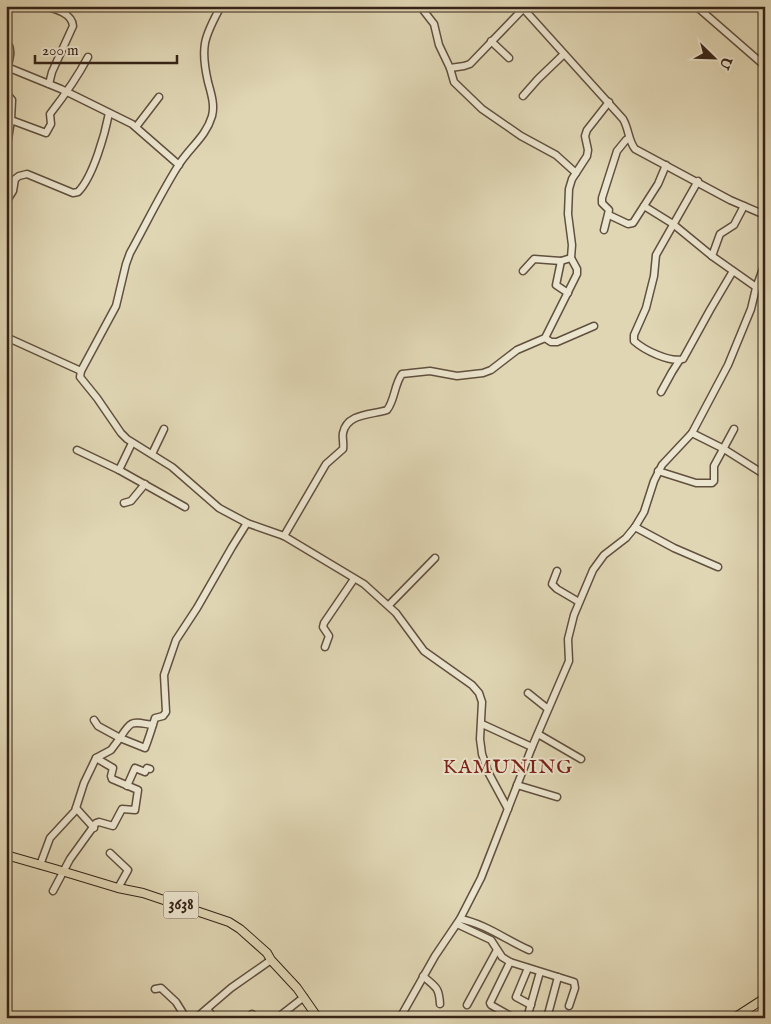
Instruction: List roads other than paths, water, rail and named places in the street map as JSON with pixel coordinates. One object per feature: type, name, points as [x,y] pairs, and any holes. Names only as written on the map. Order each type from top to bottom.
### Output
[{"type":"main road","name":"3638","points":[[6,856],[40,864],[118,888],[143,893],[229,922],[262,948],[304,997],[318,1018]]},
{"type":"main road","points":[[734,1018],[765,998]]},
{"type":"street","points":[[44,6],[56,9],[69,17],[72,20],[73,26],[52,72],[49,84]]},
{"type":"street","points":[[221,6],[207,32],[203,47],[206,74],[213,104],[212,117],[205,133],[179,164],[130,253],[116,306],[81,371],[80,377],[121,433],[132,443],[179,472],[219,508],[247,523],[284,536],[364,584],[389,605],[424,651],[466,679],[476,689],[482,702],[480,739],[482,754],[488,772],[508,809]]},
{"type":"street","points":[[420,6],[434,24],[439,45],[450,68],[454,82],[482,109],[522,136],[556,155],[576,173]]},
{"type":"street","points":[[696,6],[765,66]]},
{"type":"street","points":[[450,68],[470,64],[522,8],[609,102],[625,122],[632,147],[637,152],[765,215]]},
{"type":"street","points":[[491,41],[509,58]]},
{"type":"street","points":[[6,42],[10,50],[7,68],[67,92],[136,127],[179,164]]},
{"type":"street","points":[[523,96],[564,54]]},
{"type":"street","points":[[11,120],[46,133],[51,124],[50,114],[67,92],[88,57]]},
{"type":"street","points":[[6,93],[12,100],[6,152]]},
{"type":"street","points":[[136,127],[159,97]]},
{"type":"street","points":[[284,536],[326,464],[343,449],[345,428],[351,421],[362,415],[387,410],[402,374],[430,371],[457,376],[483,373],[491,370],[517,350],[545,338],[577,274],[577,269],[571,258],[572,239],[568,201],[570,185],[588,154],[587,130],[609,102]]},
{"type":"street","points":[[6,202],[13,190],[17,177],[27,174],[73,193],[78,192],[87,180],[106,130],[109,113]]},
{"type":"street","points":[[604,230],[609,210],[602,203],[602,198],[617,152],[629,138]]},
{"type":"street","points":[[609,215],[631,224],[658,184],[666,165]]},
{"type":"street","points":[[6,178],[14,182]]},
{"type":"street","points":[[698,182],[656,255],[654,276],[646,308],[633,339],[649,351],[679,360],[684,359],[733,271]]},
{"type":"street","points":[[644,206],[673,224],[712,256],[756,287]]},
{"type":"street","points":[[712,256],[720,234],[734,225],[744,206]]},
{"type":"street","points":[[523,271],[534,260],[561,261],[571,258]]},
{"type":"street","points":[[561,261],[556,285],[568,293]]},
{"type":"street","points":[[400,1018],[435,956],[459,922],[474,896],[532,747],[569,661],[568,639],[579,602],[596,564],[604,555],[626,538],[635,527],[644,512],[658,471],[692,433],[728,365],[751,309],[756,287],[765,263]]},
{"type":"street","points":[[545,338],[551,342],[556,342],[594,326]]},
{"type":"street","points":[[6,337],[81,371]]},
{"type":"street","points":[[661,392],[679,360]]},
{"type":"street","points":[[152,454],[164,428]]},
{"type":"street","points":[[658,471],[696,483],[712,483],[714,481],[714,466],[734,429]]},
{"type":"street","points":[[692,433],[724,449],[765,475]]},
{"type":"street","points":[[119,470],[132,443]]},
{"type":"street","points":[[77,450],[119,470],[185,507]]},
{"type":"street","points":[[124,503],[131,501],[145,484]]},
{"type":"street","points":[[94,720],[98,726],[120,738],[145,748],[156,717],[163,716],[166,712],[164,675],[177,636],[197,608],[247,523]]},
{"type":"street","points":[[635,527],[674,548],[718,567]]},
{"type":"street","points":[[389,605],[435,558]]},
{"type":"street","points":[[557,571],[552,584],[557,590],[579,602]]},
{"type":"street","points":[[325,647],[329,636],[323,627],[324,623],[354,579]]},
{"type":"street","points":[[528,693],[548,709]]},
{"type":"street","points":[[40,864],[50,838],[76,808],[84,783],[96,758],[111,750],[131,723],[153,725]]},
{"type":"street","points":[[482,724],[532,747]]},
{"type":"street","points":[[538,734],[581,759]]},
{"type":"street","points":[[54,891],[70,859],[99,822],[113,826],[122,809],[135,810],[138,791],[112,779],[113,768],[96,758]]},
{"type":"street","points":[[127,786],[135,768],[145,772],[147,768],[150,769]]},
{"type":"street","points":[[517,785],[557,797]]},
{"type":"street","points":[[76,808],[94,828]]},
{"type":"street","points":[[110,853],[128,870],[118,888]]},
{"type":"street","points":[[459,922],[490,940],[502,957],[510,962],[572,981],[575,984],[575,988],[569,1006]]},
{"type":"street","points":[[459,922],[477,923],[529,950]]},
{"type":"street","points":[[468,1005],[497,950]]},
{"type":"street","points":[[196,1018],[231,988],[271,960]]},
{"type":"street","points":[[510,962],[490,1003],[514,1018]]},
{"type":"street","points":[[528,968],[516,997],[531,1005]]},
{"type":"street","points":[[527,1018],[540,972]]},
{"type":"street","points":[[423,976],[435,985],[439,992],[440,1004]]},
{"type":"street","points":[[547,1018],[558,977]]},
{"type":"street","points":[[155,989],[161,988],[176,1002],[186,1018]]},
{"type":"street","points":[[277,1018],[304,997]]},
{"type":"street","points":[[207,1009],[214,1018]]},
{"type":"district","name":"KAMUNING","points":[[508,767]]}]
